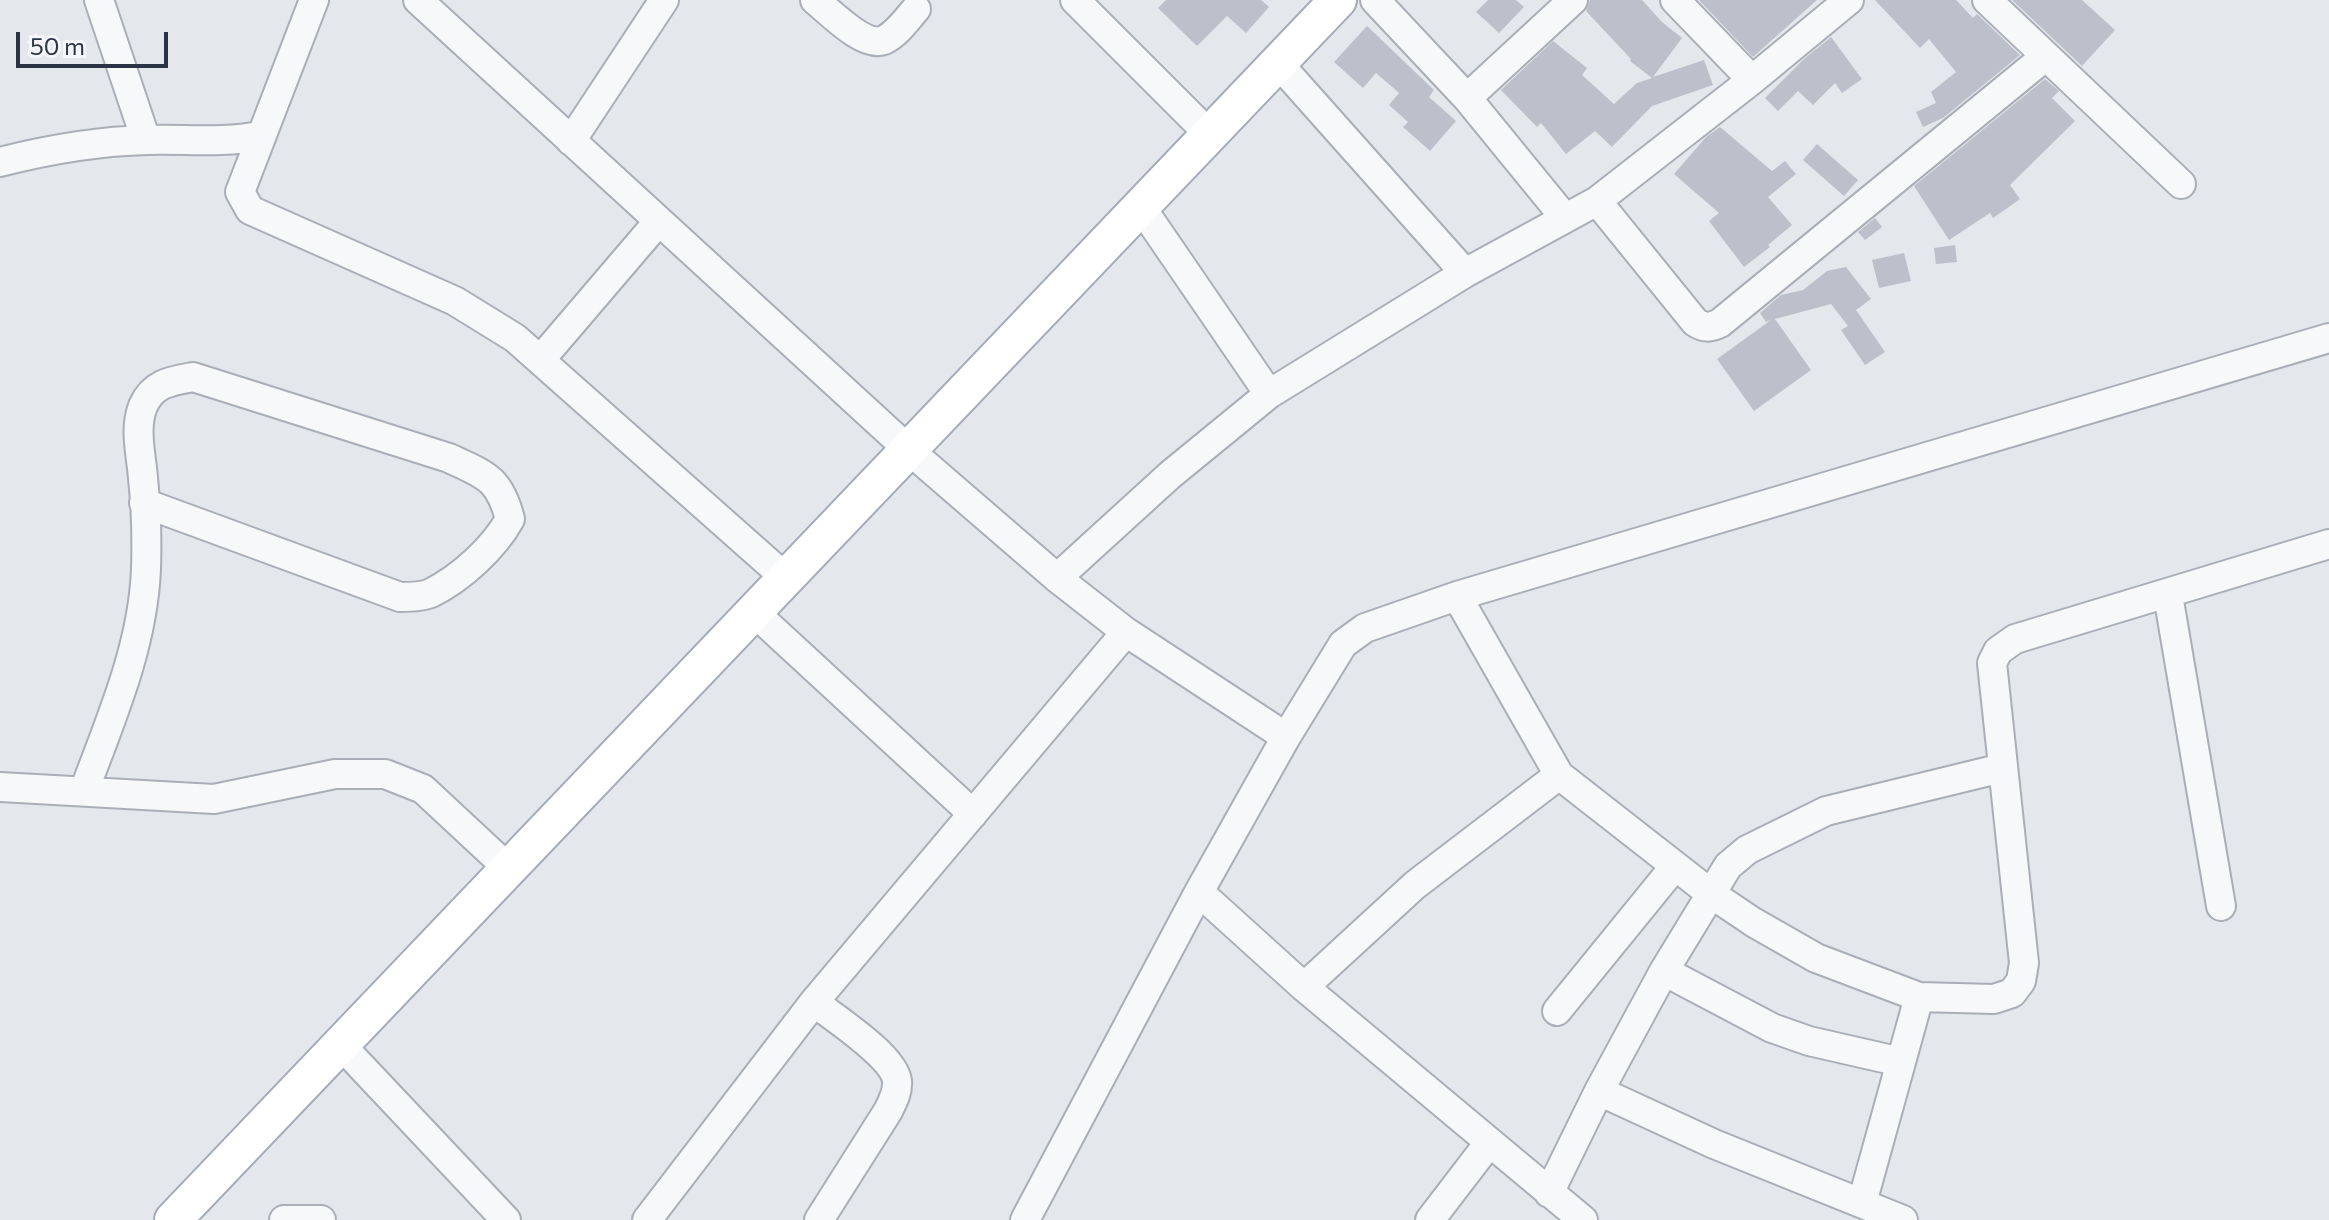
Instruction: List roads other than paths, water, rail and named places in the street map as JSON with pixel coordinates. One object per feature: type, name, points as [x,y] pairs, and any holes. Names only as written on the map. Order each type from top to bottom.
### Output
[{"type":"main road","points":[[173,1220],[1338,0]]},
{"type":"street","points":[[99,0],[146,140]]},
{"type":"street","points":[[314,0],[240,192],[250,210],[455,301],[515,338],[787,579]]},
{"type":"street","points":[[418,0],[910,451],[1057,578],[1126,632],[1286,737]]},
{"type":"street","points":[[571,141],[664,0]]},
{"type":"street","points":[[815,0],[867,41],[882,42],[916,9]]},
{"type":"street","points":[[1075,0],[1210,135]]},
{"type":"street","points":[[1375,0],[1467,98],[1565,218]]},
{"type":"street","points":[[1467,98],[1573,0]]},
{"type":"street","points":[[1675,0],[1752,80]]},
{"type":"street","points":[[1057,578],[1170,475],[1269,394],[1465,273],[1597,201],[1849,0]]},
{"type":"street","points":[[1987,0],[2181,184]]},
{"type":"street","points":[[1597,201],[1695,322],[1702,327],[1712,327],[2046,56]]},
{"type":"street","points":[[1278,63],[1465,273]]},
{"type":"street","points":[[0,162],[25,155],[146,140],[236,140],[260,136]]},
{"type":"street","points":[[1141,207],[1269,394]]},
{"type":"street","points":[[541,359],[658,222]]},
{"type":"street","points":[[1025,1220],[1199,892],[1286,737],[1343,644],[1365,628],[1457,596],[2329,338]]},
{"type":"street","points":[[84,791],[121,692],[139,628],[146,569],[137,429],[144,403],[162,382],[193,377],[449,458],[489,477],[504,495],[510,519],[502,534],[461,573],[429,595],[400,597],[144,503]]},
{"type":"street","points":[[1457,596],[1559,775],[1710,893],[1816,958],[1919,997],[1994,999],[2012,993],[2021,981],[2024,963],[1992,663],[1998,651],[2015,639],[2329,544]]},
{"type":"street","points":[[2168,595],[2221,906]]},
{"type":"street","points":[[755,613],[973,814]]},
{"type":"street","points":[[647,1220],[814,1002],[1126,632]]},
{"type":"street","points":[[1549,1193],[1599,1091],[1664,971],[1728,866],[1747,850],[1826,811],[2002,768]]},
{"type":"street","points":[[0,787],[214,799],[335,774],[385,774],[423,789],[509,869]]},
{"type":"street","points":[[1304,987],[1415,885],[1559,775]]},
{"type":"street","points":[[1557,1011],[1675,866]]},
{"type":"street","points":[[1199,892],[1304,987],[1583,1220]]},
{"type":"street","points":[[1664,971],[1772,1028],[1809,1041],[1901,1062]]},
{"type":"street","points":[[1862,1203],[1919,997]]},
{"type":"street","points":[[814,1002],[873,1049],[892,1067],[897,1079],[897,1093],[888,1111],[819,1220]]},
{"type":"street","points":[[341,1045],[506,1220]]},
{"type":"street","points":[[1599,1091],[1714,1144],[1903,1220]]},
{"type":"street","points":[[1430,1220],[1489,1143]]},
{"type":"street","points":[[284,1220],[321,1220]]}]
